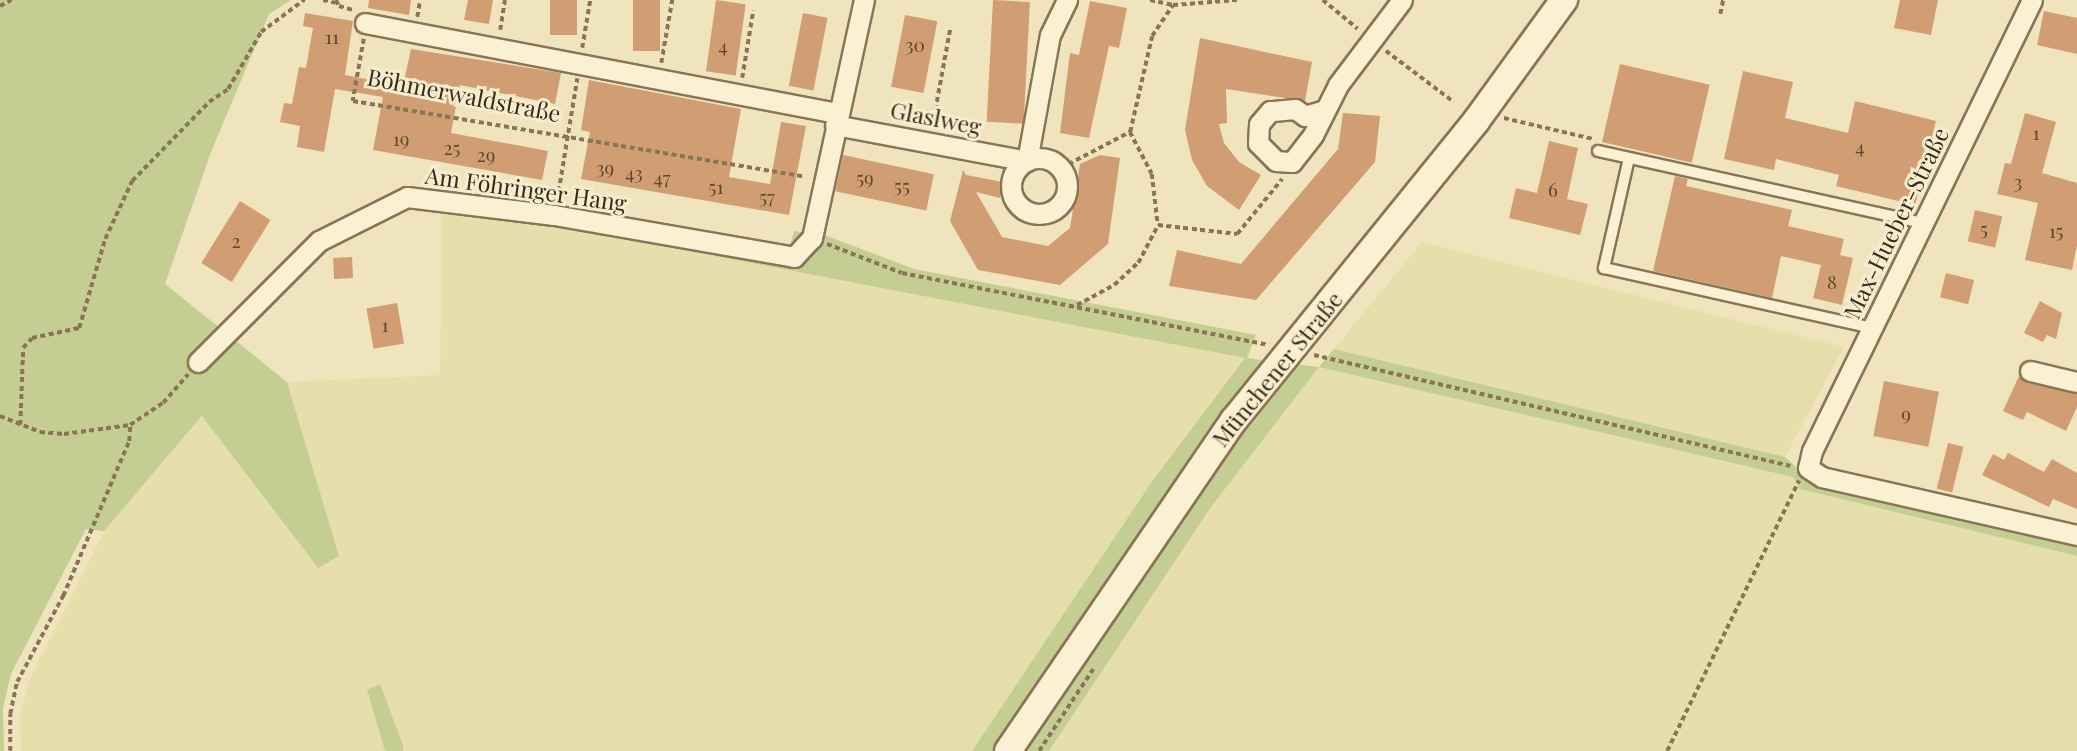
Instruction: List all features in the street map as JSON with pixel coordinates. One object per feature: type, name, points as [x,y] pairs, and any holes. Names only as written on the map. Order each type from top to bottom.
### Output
[{"type":"main road","name":"Münchener Straße","points":[[1008,751],[1234,420],[1476,121],[1564,0]]},
{"type":"street","points":[[812,238],[864,0]]},
{"type":"street","points":[[1060,168],[1065,194],[1055,209],[1037,214],[1020,207],[1011,191],[1014,173],[1027,161],[1050,34],[1067,0]]},
{"type":"street","points":[[1322,111],[1305,116],[1295,109],[1270,111],[1259,124],[1258,144],[1276,162],[1292,162],[1313,135],[1322,111],[1402,0]]},
{"type":"street","name":"Max-Hueber-Straße","points":[[1808,468],[1872,328],[2032,0]]},
{"type":"street","points":[[365,23],[740,94],[837,119]]},
{"type":"street","name":"Glaslweg","points":[[837,119],[1027,161],[1045,159],[1060,168]]},
{"type":"street","name":"Am Föhringer Hang","points":[[198,362],[318,242],[407,197],[554,215],[794,257],[812,238]]},
{"type":"street","points":[[2030,371],[2077,382]]},
{"type":"street","points":[[1808,468],[1822,477],[2077,535]]},
{"type":"lane","points":[[1598,150],[1923,223]]},
{"type":"lane","points":[[1629,158],[1604,268],[1872,328]]},
{"type":"path","points":[[0,6],[11,0]]},
{"type":"path","points":[[20,425],[20,367],[23,348],[32,338],[79,328],[105,239],[137,173],[209,102],[228,89],[261,32],[304,0]]},
{"type":"path","points":[[323,0],[335,3]]},
{"type":"path","points":[[497,49],[505,0]]},
{"type":"path","name":"Böhmerwaldstraße","points":[[554,215],[590,0]]},
{"type":"path","points":[[659,79],[672,0]]},
{"type":"path","points":[[1150,0],[1173,5],[1237,0]]},
{"type":"path","points":[[1720,14],[1723,0]]},
{"type":"path","points":[[1076,306],[1114,285],[1138,263],[1157,225],[1152,174],[1130,132],[1152,36],[1173,5]]},
{"type":"path","points":[[740,94],[753,11]]},
{"type":"path","name":"Böhmerwaldstraße","points":[[365,23],[361,69],[352,100],[567,140],[824,180]]},
{"type":"path","points":[[930,141],[950,29]]},
{"type":"path","points":[[1504,118],[1593,138],[1598,150]]},
{"type":"path","points":[[1060,168],[1130,132]]},
{"type":"path","points":[[1157,225],[1237,234],[1292,162]]},
{"type":"path","points":[[812,238],[902,273],[1259,343]]},
{"type":"path","points":[[1313,355],[1808,468],[1793,489],[1667,751]]},
{"type":"path","points":[[0,416],[20,425],[64,434],[130,425],[163,403],[198,362]]},
{"type":"path","points":[[10,751],[10,714],[17,682],[63,596],[129,441],[130,425]]},
{"type":"shaded area","points":[[442,211],[554,225],[1246,358],[1153,480],[972,751],[403,751],[367,690],[385,751],[21,751],[20,713],[31,676],[104,531],[203,416],[317,568],[339,557],[287,382],[440,375]]},
{"type":"shaded area","points":[[1422,242],[1844,347],[1785,457],[1334,349]]},
{"type":"shaded area","points":[[1319,367],[1793,477],[1800,489],[2077,556],[2077,751],[1049,751],[1211,507]]},
{"type":"green space","points":[[0,0],[291,0],[269,14],[211,152],[165,284],[287,382],[339,556],[318,568],[202,416],[104,531],[86,529],[11,674],[3,708],[4,751],[0,751]]},
{"type":"green space","points":[[554,225],[789,251],[794,231],[822,234],[914,269],[1256,335],[1247,358],[1319,367],[1211,507],[1049,751],[972,751],[1153,480],[1245,358]]},
{"type":"green space","points":[[1334,349],[1785,457],[1809,478],[2077,542],[2077,556],[1800,489],[1793,477],[1319,367]]},
{"type":"green space","points":[[380,684],[403,751],[385,751],[367,690]]},
{"type":"building","points":[[369,0],[411,0],[409,15],[368,8]]},
{"type":"building","points":[[468,0],[493,0],[489,24],[464,20]]},
{"type":"building","points":[[550,0],[577,0],[577,35],[550,35]]},
{"type":"building","points":[[633,0],[660,0],[660,51],[633,51]]},
{"type":"building","points":[[716,0],[746,4],[736,75],[706,71]]},
{"type":"building","points":[[993,0],[1030,2],[1024,124],[987,122]]},
{"type":"building","points":[[1900,0],[1938,0],[1931,35],[1894,28]]},
{"type":"building","points":[[1090,1],[1127,8],[1119,48],[1109,46],[1089,138],[1060,133],[1070,53],[1079,55]]},
{"type":"building","points":[[2044,11],[2077,18],[2077,54],[2037,45]]},
{"type":"building","points":[[305,13],[353,21],[345,75],[403,86],[411,49],[561,73],[555,104],[460,85],[451,133],[548,151],[542,180],[373,150],[383,97],[335,89],[324,152],[297,147],[300,126],[280,122],[284,103],[292,104],[299,67],[306,68],[313,28],[303,26]]},
{"type":"building","points":[[803,13],[828,18],[813,90],[789,86]]},
{"type":"building","points":[[905,15],[937,21],[923,93],[891,87]]},
{"type":"building","points":[[1200,38],[1312,62],[1305,101],[1226,89],[1227,123],[1219,124],[1224,143],[1239,162],[1261,175],[1239,210],[1207,186],[1192,160],[1185,130]]},
{"type":"building","points":[[1620,64],[1710,85],[1692,163],[1602,142]]},
{"type":"building","points":[[1743,71],[1793,82],[1785,118],[1848,133],[1855,101],[1936,121],[1915,205],[1836,186],[1839,175],[1776,159],[1774,170],[1724,159]]},
{"type":"building","points":[[589,80],[741,109],[729,177],[770,184],[781,122],[806,126],[789,215],[581,179],[590,132],[581,130]]},
{"type":"building","points":[[1343,113],[1380,116],[1375,162],[1256,300],[1169,286],[1177,250],[1241,264],[1338,149]]},
{"type":"building","points":[[2025,113],[2056,122],[2042,173],[2077,183],[2077,245],[2072,270],[2025,260],[2038,203],[1997,194],[2005,163],[2011,164]]},
{"type":"building","points":[[1549,141],[1578,148],[1567,199],[1588,204],[1580,235],[1509,218],[1516,188],[1537,193]]},
{"type":"building","points":[[843,155],[934,174],[926,211],[835,191]]},
{"type":"building","points":[[1100,155],[1120,158],[1108,244],[1060,285],[978,270],[950,221],[963,170],[966,175],[1003,182],[1000,198],[976,192],[1002,237],[1048,246],[1070,228],[1080,164]]},
{"type":"building","points":[[1675,176],[1688,179],[1686,186],[1792,210],[1788,226],[1844,239],[1840,255],[1853,258],[1842,305],[1813,298],[1821,265],[1781,256],[1772,298],[1653,271]]},
{"type":"building","points":[[240,201],[271,220],[232,282],[201,263]]},
{"type":"building","points":[[1975,210],[2002,216],[1995,247],[1968,241]]},
{"type":"building","points":[[352,257],[353,278],[334,279],[333,258]]},
{"type":"building","points":[[1946,273],[1974,280],[1968,304],[1940,297]]},
{"type":"building","points":[[2040,301],[2062,313],[2056,339],[2047,335],[2043,342],[2024,333]]},
{"type":"building","points":[[397,303],[404,343],[374,349],[366,308]]},
{"type":"building","points":[[2019,376],[2027,383],[2077,394],[2077,407],[2066,431],[2027,412],[2023,420],[2003,411]]},
{"type":"building","points":[[1884,381],[1939,392],[1928,447],[1873,436]]},
{"type":"building","points":[[1948,443],[1964,447],[1952,492],[1937,489]]},
{"type":"building","points":[[2008,453],[2044,472],[2052,459],[2077,473],[2077,509],[2053,499],[2049,507],[1982,475],[1993,454],[2004,460]]}]
